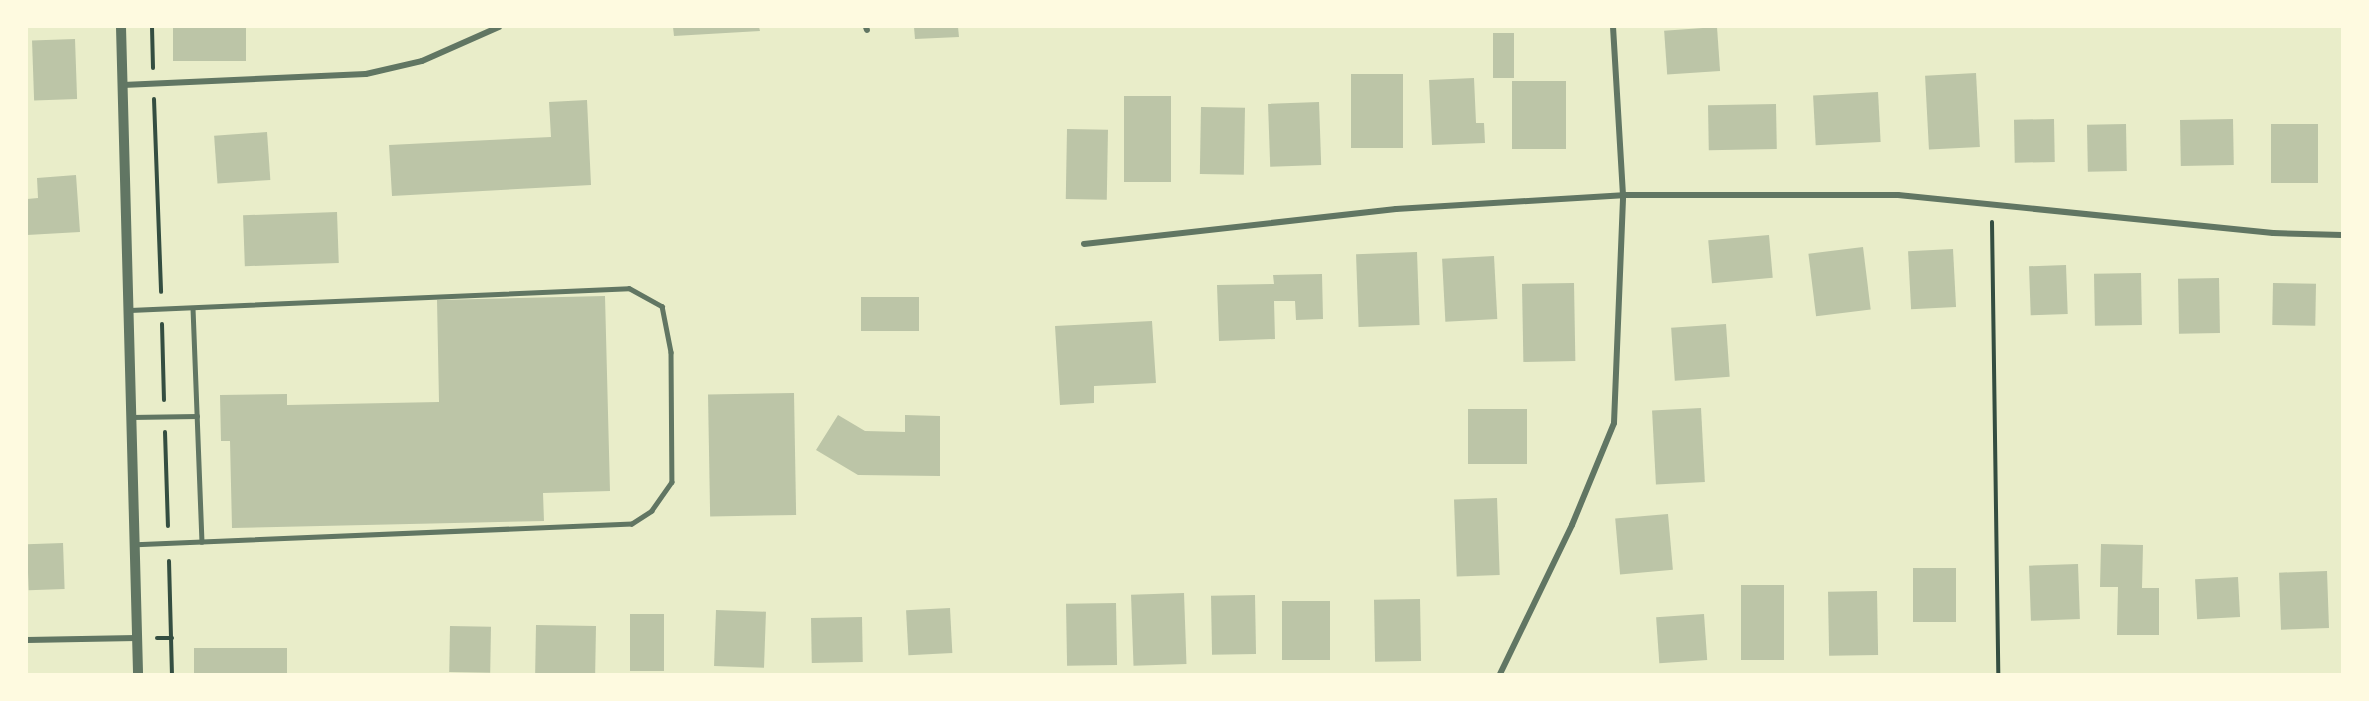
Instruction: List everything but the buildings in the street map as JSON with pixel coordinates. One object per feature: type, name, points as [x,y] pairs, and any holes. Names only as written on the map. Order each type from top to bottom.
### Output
[{"type":"street","points":[[121,27],[138,674]]},
{"type":"street","points":[[123,85],[366,74],[422,61],[499,27]]},
{"type":"street","points":[[1500,674],[1572,525],[1614,423],[1623,195],[1613,27]]},
{"type":"street","points":[[1084,244],[1396,209],[1623,195],[1898,195],[2273,233],[2342,235]]},
{"type":"street","points":[[27,640],[136,638]]},
{"type":"lane","points":[[128,310],[629,288],[662,306],[671,352],[672,482],[652,511],[633,524],[133,546]]},
{"type":"lane","points":[[193,308],[202,542]]},
{"type":"lane","points":[[130,417],[197,416]]},
{"type":"path","points":[[152,27],[172,674]]},
{"type":"path","points":[[1992,203],[1998,674]]}]
